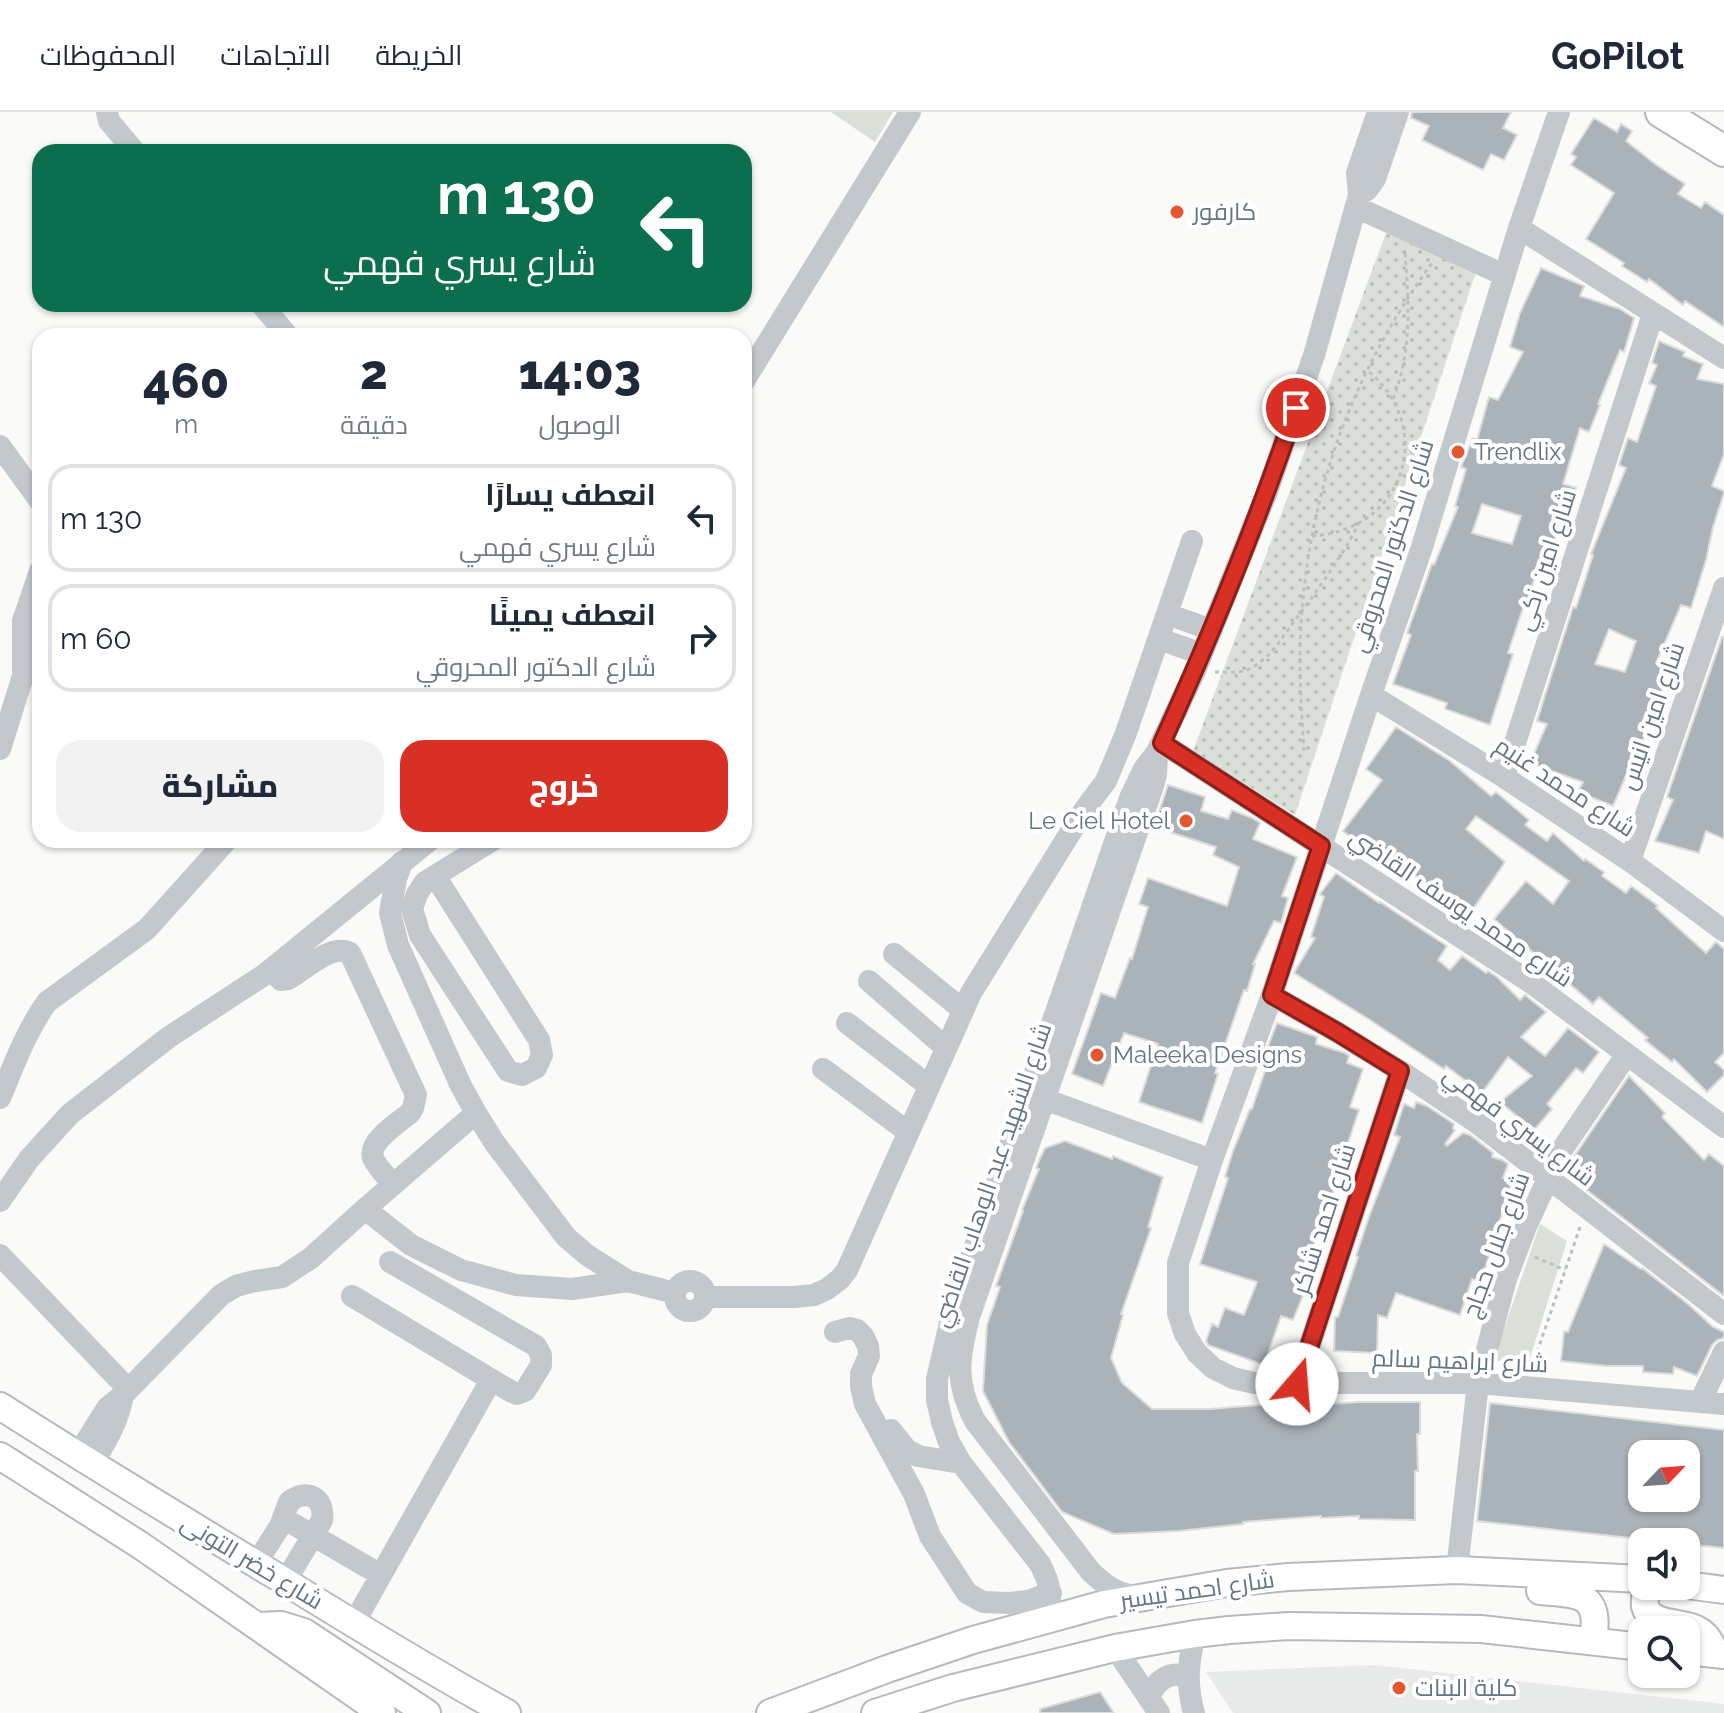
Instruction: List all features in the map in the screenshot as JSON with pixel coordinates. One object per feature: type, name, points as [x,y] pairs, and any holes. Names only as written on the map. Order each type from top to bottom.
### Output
[{"type":"highway","points":[[1661,112],[1724,151]]},
{"type":"main road","name":"شارع خضر التونى","points":[[0,1406],[445,1679],[507,1713]]},
{"type":"main road","name":"شارع خضر التونى","points":[[0,1456],[140,1545],[382,1713]]},
{"type":"main road","name":"شارع احمد تيسير","points":[[770,1713],[930,1654],[1045,1619],[1104,1604],[1227,1583],[1288,1577],[1457,1570],[1628,1578]]},
{"type":"main road","points":[[1497,1572],[1524,1589],[1583,1597],[1594,1612],[1596,1624],[1593,1641]]},
{"type":"main road","points":[[1700,1587],[1724,1590]]},
{"type":"main road","points":[[1646,1600],[1649,1614],[1696,1629],[1705,1635],[1720,1655]]},
{"type":"main road","points":[[258,1626],[281,1625],[304,1632],[427,1713]]},
{"type":"main road","name":"شارع احمد تيسير","points":[[875,1713],[953,1688],[1115,1648],[1195,1634],[1289,1626],[1481,1629],[1628,1645]]},
{"type":"main road","points":[[1700,1653],[1720,1655]]},
{"type":"street","points":[[107,112],[109,121],[128,144]]},
{"type":"street","points":[[752,368],[910,112]]},
{"type":"street","name":"شارع الشهيد عبد الوهاب القاضي","points":[[1047,1582],[949,1442],[937,1400],[937,1379],[953,1310],[1130,798],[1144,769],[1160,748],[1212,630],[1267,492],[1315,352],[1357,201],[1357,173],[1378,112]]},
{"type":"street","name":"شارع الشهيد عبد الوهاب القاضي","points":[[1357,201],[1375,179],[1398,112]]},
{"type":"street","name":"شارع الدكتور المحروقي","points":[[1272,995],[1422,547],[1504,275],[1559,112]]},
{"type":"street","points":[[1357,201],[1404,229],[1504,275]]},
{"type":"street","points":[[1519,228],[1724,358]]},
{"type":"street","points":[[268,312],[281,328]]},
{"type":"street","name":"شارع امين زكي","points":[[1504,777],[1653,314]]},
{"type":"street","points":[[0,446],[32,490]]},
{"type":"street","points":[[402,862],[390,913],[398,945],[476,1113],[494,1142],[566,1237],[587,1255],[628,1281],[675,1293],[677,1304],[691,1311],[701,1307],[705,1297],[814,1295],[827,1289],[847,1270],[971,993],[1106,781],[1126,733],[1192,541]]},
{"type":"street","name":"شارع امين انيس","points":[[1630,861],[1724,588]]},
{"type":"street","points":[[0,749],[23,676],[23,621],[32,595]]},
{"type":"street","points":[[1167,614],[1212,630]]},
{"type":"street","points":[[1159,639],[1198,662]]},
{"type":"street","name":"شارع محمد غنيم","points":[[1371,695],[1504,777],[1630,861],[1724,931]]},
{"type":"street","name":"شارع الشهيد عبد الوهاب القاضي","points":[[1146,1597],[1114,1591],[1091,1572],[975,1421],[963,1393],[960,1376],[961,1350],[969,1317],[1152,789],[1160,748]]},
{"type":"street","name":"شارع محمد يوسف القاضي","points":[[1160,748],[1321,846],[1533,984],[1724,1127]]},
{"type":"street","points":[[0,1098],[36,1017],[47,1002],[147,929],[220,848]]},
{"type":"street","points":[[0,1201],[29,1159],[70,1114],[169,1037],[271,970],[420,848]]},
{"type":"street","points":[[435,876],[539,1040],[542,1055],[536,1068],[522,1075],[508,1071],[420,935],[412,909],[425,882],[476,848]]},
{"type":"street","points":[[349,905],[377,906],[390,913]]},
{"type":"street","points":[[271,970],[281,980],[288,979],[332,951],[343,949],[350,953],[416,1095],[410,1113],[375,1142],[373,1149],[373,1158],[393,1184]]},
{"type":"street","points":[[894,954],[963,1010]]},
{"type":"street","points":[[869,981],[946,1048]]},
{"type":"street","name":"شارع يسري فهمي","points":[[1272,995],[1400,1071],[1476,1122],[1724,1314]]},
{"type":"street","name":"شارع ابراهيم سالم","points":[[1272,995],[1178,1263],[1178,1313],[1185,1334],[1197,1353],[1213,1368],[1233,1378],[1254,1383],[1478,1383],[1724,1404]]},
{"type":"street","points":[[847,1023],[929,1086]]},
{"type":"street","name":"شارع جلال حجاج","points":[[1457,1570],[1478,1383],[1517,1250],[1547,1178],[1577,1126],[1627,1054]]},
{"type":"street","points":[[823,1069],[908,1132]]},
{"type":"street","name":"شارع احمد شاكر","points":[[1297,1384],[1400,1071]]},
{"type":"street","points":[[1044,1099],[1212,1160]]},
{"type":"street","points":[[84,1460],[113,1429],[125,1392],[221,1295],[236,1286],[282,1277],[311,1258],[476,1113]]},
{"type":"street","points":[[365,1209],[411,1245],[461,1270],[516,1285],[572,1289],[628,1281]]},
{"type":"street","points":[[0,1255],[125,1392]]},
{"type":"street","points":[[352,1296],[512,1392],[525,1391],[541,1365],[541,1355],[536,1346],[390,1262]]},
{"type":"street","points":[[961,1463],[918,1456],[907,1450],[891,1430],[872,1391],[882,1352],[880,1337],[872,1325],[857,1317],[845,1316],[830,1329],[849,1328],[863,1336],[869,1356],[861,1374],[865,1404],[914,1494],[930,1536],[967,1593],[983,1602],[1028,1601],[1063,1571],[1071,1561],[1073,1549]]},
{"type":"street","points":[[1700,1402],[1724,1352]]},
{"type":"street","points":[[354,1623],[491,1380]]},
{"type":"street","points":[[256,1564],[275,1534],[289,1502],[302,1495],[316,1500],[321,1506],[322,1520],[285,1582]]},
{"type":"street","points":[[283,1518],[381,1575]]},
{"type":"street","points":[[1045,1619],[1050,1608],[1047,1582]]},
{"type":"street","points":[[1194,1713],[1188,1676],[1189,1655],[1195,1634]]},
{"type":"street","points":[[1115,1648],[1154,1706]]},
{"type":"street","points":[[1154,1706],[1155,1685],[1174,1674],[1188,1676]]},
{"type":"path","points":[[1393,399],[1404,369],[1407,344],[1404,229]]},
{"type":"path","points":[[1304,751],[1301,712],[1302,611],[1317,507],[1343,423],[1366,370],[1408,296],[1444,247]]},
{"type":"path","points":[[1312,536],[1337,533],[1359,524],[1381,507],[1400,474],[1405,436],[1399,411],[1382,383],[1366,370]]},
{"type":"path","points":[[1198,662],[1237,673],[1248,670],[1264,659],[1333,568],[1359,524]]},
{"type":"path","points":[[1525,1387],[1586,1208]]},
{"type":"path","points":[[1517,1250],[1565,1270]]},
{"type":"shaded area","points":[[831,112],[893,112],[875,142]]},
{"type":"shaded area","points":[[1386,233],[1476,272],[1295,815],[1193,751]]},
{"type":"shaded area","points":[[1540,1224],[1567,1241],[1529,1361],[1493,1361]]},
{"type":"shaded area","name":"كلية البنات","points":[[1374,1665],[1724,1704],[1724,1713],[1233,1713],[1206,1672]]},
{"type":"building","points":[[1412,112],[1511,112],[1503,128],[1517,135],[1504,160],[1491,154],[1483,170],[1422,140],[1429,126],[1411,118]]},
{"type":"building","points":[[1594,118],[1617,132],[1621,124],[1632,131],[1626,141],[1685,184],[1678,194],[1701,208],[1705,202],[1724,215],[1724,327],[1685,301],[1683,305],[1586,239],[1614,193],[1571,165],[1576,157],[1571,154]]},
{"type":"building","points":[[1541,268],[1584,286],[1580,296],[1620,309],[1634,318],[1624,352],[1620,350],[1589,432],[1580,428],[1563,484],[1576,488],[1548,560],[1541,557],[1508,653],[1513,654],[1490,725],[1445,709],[1447,703],[1393,684],[1411,635],[1407,633],[1432,564],[1458,507],[1455,506],[1466,469],[1461,467],[1473,438],[1477,440],[1489,397],[1498,400],[1523,352],[1510,347],[1520,313]],"holes":[[[1482,504],[1521,516],[1512,544],[1472,533]]]},
{"type":"building","points":[[1659,341],[1703,364],[1697,379],[1724,384],[1724,454],[1712,486],[1724,493],[1691,608],[1681,605],[1656,663],[1669,667],[1661,693],[1658,692],[1635,765],[1631,764],[1613,806],[1578,792],[1583,782],[1530,763],[1547,724],[1537,721],[1573,607],[1576,608],[1591,554],[1626,468],[1619,465],[1628,438],[1637,442],[1656,386],[1649,383],[1657,365],[1652,363]],"holes":[[[1609,629],[1636,641],[1625,672],[1595,664]]]},
{"type":"building","points":[[1722,637],[1724,839],[1706,831],[1699,853],[1655,841],[1673,800],[1667,797]]},
{"type":"building","points":[[1396,727],[1450,761],[1491,796],[1496,792],[1529,820],[1525,825],[1547,841],[1553,833],[1626,893],[1631,886],[1658,906],[1656,908],[1706,953],[1716,942],[1724,949],[1724,1053],[1715,1062],[1724,1070],[1724,1075],[1707,1092],[1674,1059],[1672,1062],[1645,1040],[1648,1038],[1599,997],[1593,1004],[1494,919],[1526,881],[1553,904],[1569,881],[1476,816],[1466,829],[1505,862],[1469,915],[1469,912],[1414,875],[1412,877],[1367,850],[1343,831],[1382,780],[1366,769]]},
{"type":"building","points":[[1168,785],[1205,797],[1201,811],[1228,819],[1232,810],[1252,818],[1260,823],[1253,839],[1297,857],[1282,896],[1288,898],[1281,923],[1274,921],[1253,964],[1247,991],[1244,990],[1215,1073],[1218,1074],[1202,1123],[1139,1102],[1158,1044],[1124,1033],[1103,1086],[1072,1074],[1101,993],[1115,998],[1132,959],[1148,907],[1139,904],[1148,878],[1227,906],[1239,867],[1213,855],[1216,847],[1154,827]]},
{"type":"building","points":[[1336,873],[1447,946],[1438,960],[1450,970],[1462,956],[1497,977],[1520,1000],[1525,995],[1546,1012],[1521,1037],[1545,1056],[1568,1028],[1599,1052],[1583,1073],[1576,1068],[1547,1104],[1552,1109],[1534,1130],[1500,1102],[1532,1076],[1508,1057],[1482,1093],[1446,1066],[1444,1069],[1294,973],[1315,938],[1311,937],[1324,897],[1320,894]]},
{"type":"building","points":[[1277,1023],[1317,1037],[1316,1044],[1345,1053],[1349,1056],[1347,1063],[1363,1069],[1350,1107],[1359,1110],[1347,1146],[1351,1148],[1309,1257],[1317,1261],[1293,1320],[1281,1316],[1264,1365],[1208,1345],[1206,1341],[1212,1324],[1218,1327],[1225,1308],[1244,1315],[1257,1282],[1200,1264],[1228,1178],[1225,1177],[1233,1151],[1252,1109],[1270,1056],[1265,1054]]},
{"type":"building","points":[[1629,1076],[1665,1113],[1662,1117],[1704,1160],[1709,1154],[1724,1166],[1724,1296],[1566,1174],[1571,1161]]},
{"type":"building","points":[[1416,1102],[1454,1124],[1455,1130],[1445,1144],[1447,1146],[1463,1133],[1470,1135],[1493,1153],[1492,1157],[1508,1164],[1503,1178],[1512,1181],[1481,1282],[1472,1279],[1460,1315],[1396,1293],[1387,1318],[1378,1315],[1377,1353],[1334,1351],[1335,1317],[1338,1317],[1370,1214],[1400,1137],[1394,1135],[1404,1104],[1414,1108]]},
{"type":"building","points":[[1065,1141],[1112,1159],[1113,1156],[1163,1177],[1148,1227],[1151,1228],[1121,1314],[1111,1358],[1122,1383],[1152,1409],[1420,1402],[1415,1520],[1321,1516],[1178,1531],[1114,1534],[1062,1512],[1009,1442],[983,1391],[987,1325],[1000,1287],[996,1286],[1045,1148]]},
{"type":"building","points":[[1604,1244],[1642,1268],[1713,1327],[1724,1332],[1724,1338],[1712,1345],[1697,1376],[1674,1367],[1673,1374],[1643,1372],[1643,1366],[1561,1361],[1564,1331],[1568,1332]]},
{"type":"building","points":[[1490,1403],[1724,1430],[1724,1548],[1700,1545],[1700,1528],[1628,1528],[1628,1538],[1477,1521]]},
{"type":"building","points":[[1100,1692],[1114,1713],[1040,1713],[1040,1709]]},
{"type":"place","name":"كارفور","points":[[1177,212]]},
{"type":"place","name":"Trendlix","points":[[1458,452]]},
{"type":"place","name":"Le Ciel Hotel","points":[[1186,821]]},
{"type":"place","name":"Maleeka Designs","points":[[1097,1055]]},
{"type":"place","name":"كلية البنات","points":[[1399,1688]]},
{"type":"route","points":[[1296,408],[1267,492],[1212,630],[1162,743],[1321,846],[1272,995],[1400,1071],[1297,1384]]}]
